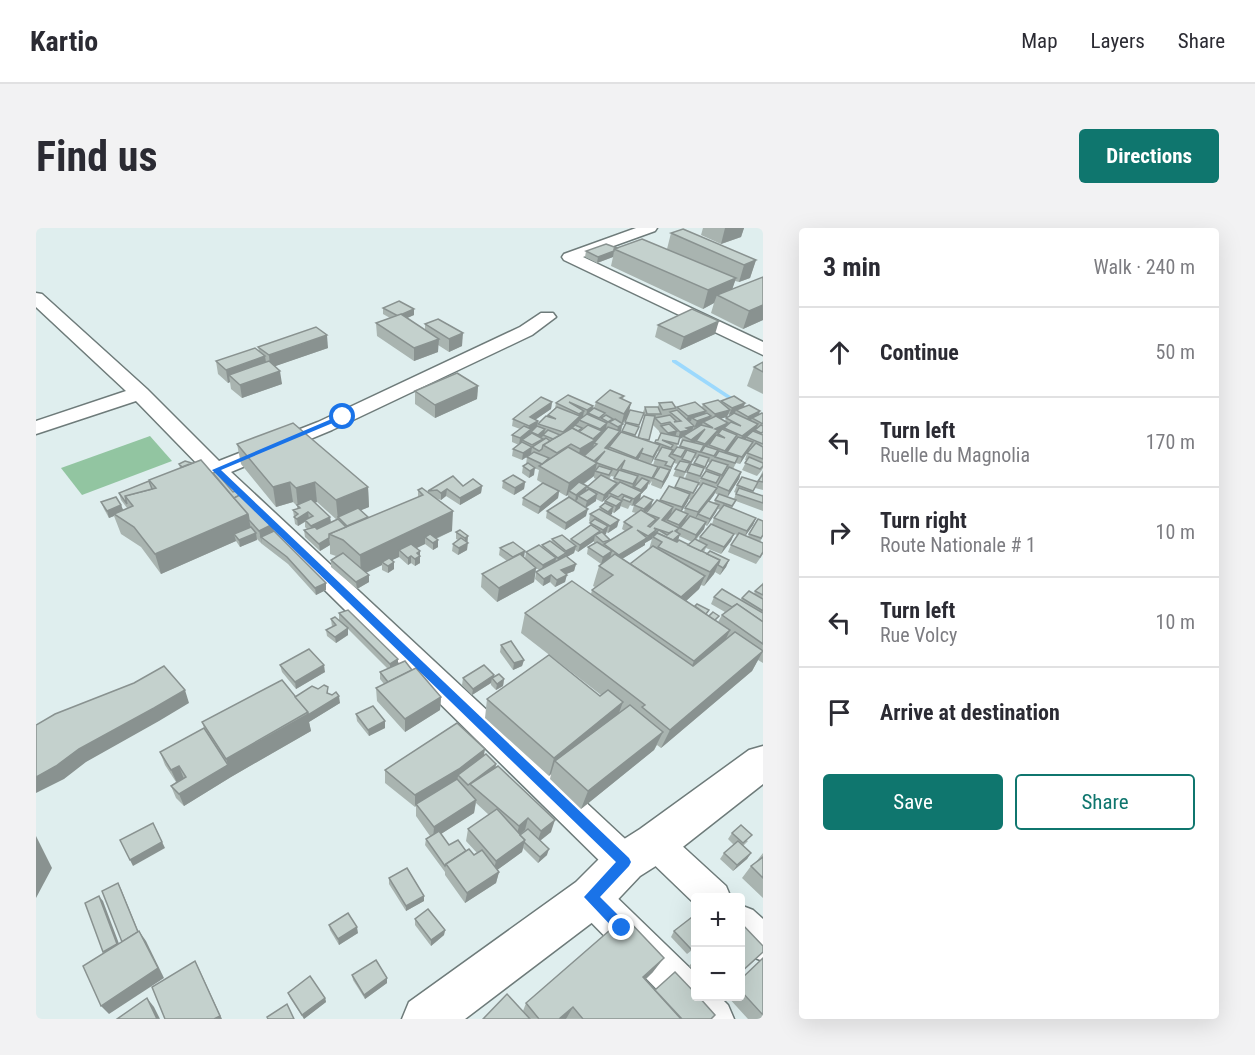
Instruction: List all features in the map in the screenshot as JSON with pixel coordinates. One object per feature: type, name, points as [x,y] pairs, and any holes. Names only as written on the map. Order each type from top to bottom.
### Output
[{"type":"main road","points":[[426,1019],[591,897],[640,853],[763,762]]},
{"type":"street","points":[[650,228],[570,257],[763,349]]},
{"type":"street","points":[[36,298],[140,393],[216,470],[640,853],[706,893]]},
{"type":"street","points":[[216,470],[325,426],[526,331],[547,317]]},
{"type":"street","points":[[36,428],[140,393]]},
{"type":"street","points":[[591,897],[714,1019]]},
{"type":"street","points":[[745,927],[763,943]]},
{"type":"green space","points":[[150,436],[172,461],[82,495],[61,468]]},
{"type":"building","points":[[683,229],[756,260],[744,265],[671,233]]},
{"type":"building","points":[[642,239],[736,278],[708,290],[614,249]]},
{"type":"building","points":[[606,244],[617,248],[598,257],[586,251]]},
{"type":"building","points":[[763,277],[763,305],[749,311],[717,295]]},
{"type":"building","points":[[399,301],[414,309],[398,316],[383,308]]},
{"type":"building","points":[[692,309],[719,321],[684,337],[658,325]]},
{"type":"building","points":[[401,314],[439,339],[414,348],[376,323]]},
{"type":"building","points":[[438,319],[463,333],[449,339],[425,324]]},
{"type":"building","points":[[316,327],[327,335],[269,355],[258,347]]},
{"type":"building","points":[[255,348],[265,356],[226,370],[216,361]]},
{"type":"building","points":[[269,361],[280,371],[240,385],[229,375]]},
{"type":"building","points":[[763,362],[763,372],[754,367]]},
{"type":"building","points":[[457,373],[478,386],[435,405],[415,391]]},
{"type":"building","points":[[610,390],[624,396],[620,398],[631,403],[624,414],[596,402]]},
{"type":"building","points":[[568,395],[593,406],[587,410],[569,402],[584,411],[579,414],[556,403]]},
{"type":"building","points":[[734,396],[745,403],[732,408],[721,401]]},
{"type":"building","points":[[541,397],[552,402],[530,417],[538,421],[529,426],[513,419]]},
{"type":"building","points":[[718,400],[730,410],[715,414],[703,404]]},
{"type":"building","points":[[672,402],[676,408],[663,410],[659,403]]},
{"type":"building","points":[[695,402],[706,411],[688,416],[677,407]]},
{"type":"building","points":[[749,405],[760,411],[748,417],[736,410]]},
{"type":"building","points":[[557,407],[580,416],[563,432],[538,424],[546,416],[556,419],[548,415]]},
{"type":"building","points":[[645,407],[658,407],[661,414],[647,414]]},
{"type":"building","points":[[594,408],[605,413],[599,418],[588,413]]},
{"type":"building","points":[[630,410],[644,413],[639,425],[625,422]]},
{"type":"building","points":[[677,410],[694,426],[680,432],[670,422],[661,424],[655,418],[670,415],[676,421],[674,422],[681,421],[670,412]]},
{"type":"building","points":[[707,413],[711,416],[697,421],[692,418]]},
{"type":"building","points":[[734,413],[758,424],[742,436],[724,428],[731,422],[741,426],[726,418]]},
{"type":"building","points":[[762,413],[763,424],[752,418]]},
{"type":"building","points":[[587,414],[607,423],[600,429],[579,420]]},
{"type":"building","points":[[606,415],[613,419],[608,422],[601,418]]},
{"type":"building","points":[[645,415],[655,416],[649,440],[638,438]]},
{"type":"building","points":[[716,416],[728,423],[715,429],[718,430],[705,444],[696,441],[705,429],[691,440],[683,436],[701,425],[713,428],[703,422]]},
{"type":"building","points":[[615,419],[623,424],[618,427],[609,422]]},
{"type":"building","points":[[293,423],[368,487],[336,500],[315,482],[296,488],[290,482],[273,487],[237,444]]},
{"type":"building","points":[[626,423],[639,427],[635,435],[622,431]]},
{"type":"building","points":[[669,424],[677,431],[668,433],[661,426]]},
{"type":"building","points":[[575,425],[582,428],[578,431],[572,428]]},
{"type":"building","points":[[588,425],[602,431],[593,439],[579,432]]},
{"type":"building","points":[[761,425],[763,432],[761,433],[755,430]]},
{"type":"building","points":[[524,426],[531,429],[520,438],[512,435]]},
{"type":"building","points":[[537,426],[545,429],[538,435],[531,432]]},
{"type":"building","points":[[608,427],[620,431],[605,448],[658,467],[652,478],[621,469],[625,460],[617,470],[597,463],[605,451],[594,461],[584,456],[597,444],[594,443]]},
{"type":"building","points":[[572,428],[595,440],[580,449],[571,444],[557,453],[543,445]]},
{"type":"building","points":[[722,429],[737,435],[725,451],[709,445],[716,435],[725,438],[718,434]]},
{"type":"building","points":[[548,430],[560,435],[553,439],[543,435]]},
{"type":"building","points":[[753,431],[763,435],[763,444],[746,437]]},
{"type":"building","points":[[621,432],[660,445],[653,457],[641,453],[643,448],[636,458],[609,447]]},
{"type":"building","points":[[532,433],[543,439],[532,445],[522,440]]},
{"type":"building","points":[[661,433],[680,437],[678,444],[662,440],[673,445],[671,448],[655,442]]},
{"type":"building","points":[[738,437],[753,442],[742,457],[727,452]]},
{"type":"building","points":[[546,438],[550,441],[539,451],[532,447]]},
{"type":"building","points":[[683,440],[704,445],[700,452],[680,446]]},
{"type":"building","points":[[522,442],[532,447],[523,453],[513,449]]},
{"type":"building","points":[[756,443],[763,447],[763,459],[747,453]]},
{"type":"building","points":[[705,446],[718,450],[714,456],[701,452]]},
{"type":"building","points":[[568,447],[597,463],[569,483],[539,466]]},
{"type":"building","points":[[662,447],[673,450],[669,456],[675,460],[671,467],[665,465],[667,462],[655,459]]},
{"type":"building","points":[[677,447],[686,449],[681,457],[672,454]]},
{"type":"building","points":[[687,450],[696,453],[691,462],[682,459]]},
{"type":"building","points":[[719,451],[738,457],[735,463],[715,457]]},
{"type":"building","points":[[534,452],[549,458],[542,464],[527,457]]},
{"type":"building","points":[[699,455],[709,458],[705,467],[694,463]]},
{"type":"building","points":[[749,457],[763,463],[763,466],[760,469],[745,463]]},
{"type":"building","points":[[201,460],[248,514],[155,554],[134,527],[114,514],[133,506],[125,496],[156,488],[149,480]]},
{"type":"building","points":[[712,460],[728,465],[722,475],[706,469]]},
{"type":"building","points":[[185,461],[192,463],[182,467],[179,464]]},
{"type":"building","points":[[680,461],[690,463],[685,472],[675,469]]},
{"type":"building","points":[[528,463],[535,468],[530,471],[523,466]]},
{"type":"building","points":[[691,464],[704,468],[700,476],[687,472]]},
{"type":"building","points":[[599,466],[612,470],[609,475],[595,471]]},
{"type":"building","points":[[660,467],[670,470],[663,482],[653,478]]},
{"type":"building","points":[[729,467],[741,472],[729,491],[717,486]]},
{"type":"building","points":[[619,470],[638,476],[633,484],[614,478]]},
{"type":"building","points":[[706,471],[720,476],[716,483],[701,478]]},
{"type":"building","points":[[216,472],[233,492],[236,491],[240,495],[234,498],[213,473]]},
{"type":"building","points":[[513,475],[525,482],[515,488],[503,481]]},
{"type":"building","points":[[601,475],[617,483],[604,495],[587,487]]},
{"type":"building","points":[[453,476],[463,486],[473,479],[482,486],[460,498],[447,489],[441,493],[437,490],[428,491]]},
{"type":"building","points":[[680,477],[699,483],[693,493],[675,487]]},
{"type":"building","points":[[742,477],[758,482],[753,491],[737,485]]},
{"type":"building","points":[[642,478],[649,481],[641,490],[634,487]]},
{"type":"building","points":[[149,481],[152,489],[125,496],[127,504],[119,493]]},
{"type":"building","points":[[579,482],[587,486],[576,495],[569,491]]},
{"type":"building","points":[[620,482],[642,492],[634,499],[622,494],[618,497],[609,493]]},
{"type":"building","points":[[543,483],[559,491],[540,507],[523,498]]},
{"type":"building","points":[[703,483],[717,488],[698,512],[685,508]]},
{"type":"building","points":[[669,486],[690,494],[682,507],[660,500]]},
{"type":"building","points":[[422,488],[453,511],[360,555],[343,540],[329,534],[423,495],[418,490]]},
{"type":"building","points":[[739,488],[763,496],[763,503],[736,494]]},
{"type":"building","points":[[589,489],[597,494],[587,501],[578,496]]},
{"type":"building","points":[[242,494],[273,524],[259,531],[234,498]]},
{"type":"building","points":[[719,494],[736,500],[732,506],[715,500]]},
{"type":"building","points":[[611,496],[622,501],[616,506],[605,501]]},
{"type":"building","points":[[624,496],[632,499],[630,502],[622,499]]},
{"type":"building","points":[[644,496],[653,500],[644,509],[634,505]]},
{"type":"building","points":[[116,497],[121,505],[107,511],[101,502]]},
{"type":"building","points":[[569,497],[588,509],[566,523],[547,511]]},
{"type":"building","points":[[311,499],[330,517],[311,526],[305,520],[313,516],[308,512],[297,519],[294,517],[298,514],[293,510],[300,508],[297,505]]},
{"type":"building","points":[[657,500],[673,507],[662,520],[679,528],[675,531],[680,534],[673,540],[657,533],[653,535],[659,530],[667,535],[673,531],[669,533],[654,528],[656,530],[648,536],[637,530],[647,538],[619,555],[604,544],[632,527],[624,522],[641,510],[646,513]],"holes":[[[646,513],[659,518],[650,527],[648,526],[656,519]]]},
{"type":"building","points":[[708,501],[719,505],[710,519],[698,514]]},
{"type":"building","points":[[605,503],[613,507],[608,512],[600,507]]},
{"type":"building","points":[[724,505],[756,518],[747,531],[714,518]]},
{"type":"building","points":[[358,508],[368,517],[347,526],[338,517]]},
{"type":"building","points":[[599,509],[619,520],[610,526],[590,514]]},
{"type":"building","points":[[676,509],[688,514],[679,525],[667,520]]},
{"type":"building","points":[[690,516],[706,522],[696,535],[680,528]]},
{"type":"building","points":[[338,519],[346,527],[329,534],[329,538],[319,544],[304,530],[315,527],[317,529]]},
{"type":"building","points":[[595,519],[608,526],[603,530],[590,523]]},
{"type":"building","points":[[758,519],[763,521],[761,538],[749,534]]},
{"type":"building","points":[[711,524],[734,534],[724,547],[700,537]]},
{"type":"building","points":[[591,525],[600,531],[580,545],[571,539]]},
{"type":"building","points":[[251,527],[256,533],[239,540],[234,534]]},
{"type":"building","points":[[460,530],[468,536],[465,538],[456,532]]},
{"type":"building","points":[[274,531],[326,583],[315,588],[287,557],[261,537]]},
{"type":"building","points":[[602,532],[610,540],[603,542],[595,535]]},
{"type":"building","points":[[657,533],[677,542],[679,540],[720,560],[710,572],[658,547],[662,542],[653,537]]},
{"type":"building","points":[[739,533],[763,543],[763,552],[760,557],[731,545]]},
{"type":"building","points":[[430,534],[438,540],[433,543],[425,537]]},
{"type":"building","points":[[562,535],[576,546],[566,551],[552,539]]},
{"type":"building","points":[[461,538],[468,543],[459,548],[453,544]]},
{"type":"building","points":[[695,539],[707,545],[701,551],[688,545]]},
{"type":"building","points":[[550,541],[566,553],[558,558],[542,545]]},
{"type":"building","points":[[513,542],[525,551],[513,557],[500,548]]},
{"type":"building","points":[[597,542],[612,551],[603,557],[588,547]]},
{"type":"building","points":[[411,544],[420,551],[417,553],[420,556],[415,559],[411,556],[408,558],[399,550]]},
{"type":"building","points":[[539,545],[556,558],[543,565],[526,552]]},
{"type":"building","points":[[653,546],[705,576],[681,597],[630,564]]},
{"type":"building","points":[[710,551],[729,560],[723,568],[718,565],[720,560],[707,554]]},
{"type":"building","points":[[343,553],[369,575],[356,582],[331,560]]},
{"type":"building","points":[[520,554],[536,568],[499,588],[482,574]]},
{"type":"building","points":[[615,554],[730,630],[694,661],[592,590],[613,575],[599,566]]},
{"type":"building","points":[[566,556],[576,564],[561,570],[567,575],[557,580],[551,575],[544,579],[536,572]]},
{"type":"building","points":[[389,558],[394,562],[388,566],[382,562]]},
{"type":"building","points":[[572,581],[693,666],[735,632],[763,651],[670,730],[642,707],[645,705],[525,613]]},
{"type":"building","points":[[763,584],[763,595],[755,591]]},
{"type":"building","points":[[722,589],[763,613],[763,622],[737,604],[732,607],[714,597]]},
{"type":"building","points":[[749,591],[763,599],[763,611],[742,598]]},
{"type":"building","points":[[697,604],[709,610],[706,614],[695,606]]},
{"type":"building","points":[[737,604],[763,622],[763,644],[722,615]]},
{"type":"building","points":[[348,610],[398,659],[390,664],[339,613]]},
{"type":"building","points":[[713,612],[719,616],[715,620],[709,616]]},
{"type":"building","points":[[335,617],[348,628],[335,637],[326,630],[336,625],[331,619]]},
{"type":"building","points":[[511,641],[524,660],[514,663],[501,645]]},
{"type":"building","points":[[309,649],[324,665],[295,682],[280,665]]},
{"type":"building","points":[[549,655],[600,696],[608,690],[623,702],[554,758],[487,699]]},
{"type":"building","points":[[405,661],[412,670],[388,682],[380,672]]},
{"type":"building","points":[[484,665],[494,675],[473,689],[463,678]]},
{"type":"building","points":[[164,666],[185,690],[79,749],[36,777],[36,725],[55,714],[134,683]]},
{"type":"building","points":[[416,668],[441,697],[405,719],[376,688]]},
{"type":"building","points":[[499,674],[504,679],[497,684],[492,678]]},
{"type":"building","points":[[282,680],[308,712],[226,759],[202,722]]},
{"type":"building","points":[[324,685],[328,687],[327,693],[332,695],[336,692],[339,696],[308,715],[295,697],[312,686],[318,689]]},
{"type":"building","points":[[630,705],[663,732],[588,791],[555,761]]},
{"type":"building","points":[[373,706],[385,721],[368,730],[356,714]]},
{"type":"building","points":[[457,723],[485,749],[459,769],[415,795],[385,770]]},
{"type":"building","points":[[204,728],[228,765],[179,794],[171,786],[186,777],[179,766],[171,770],[160,752]]},
{"type":"building","points":[[486,754],[496,764],[468,785],[458,775]]},
{"type":"building","points":[[498,766],[555,820],[541,831],[528,818],[519,826],[470,784]]},
{"type":"building","points":[[457,779],[476,800],[434,827],[416,804]]},
{"type":"building","points":[[497,809],[525,840],[496,861],[468,829]]},
{"type":"building","points":[[153,823],[162,842],[130,860],[120,840]]},
{"type":"building","points":[[741,825],[752,835],[743,843],[732,833]]},
{"type":"building","points":[[528,829],[549,849],[540,857],[520,835]]},
{"type":"building","points":[[439,831],[449,845],[458,840],[466,851],[445,866],[426,839]]},
{"type":"building","points":[[738,841],[751,853],[737,865],[724,853]]},
{"type":"building","points":[[469,849],[474,855],[482,850],[499,872],[467,893],[446,864]]},
{"type":"building","points":[[763,857],[763,878],[751,866]]},
{"type":"building","points":[[407,868],[424,896],[406,906],[389,878]]},
{"type":"building","points":[[118,883],[138,932],[122,942],[102,891]]},
{"type":"building","points":[[99,896],[117,944],[103,952],[85,903]]},
{"type":"building","points":[[428,909],[445,930],[431,940],[415,919]]},
{"type":"building","points":[[348,913],[357,927],[338,939],[329,925]]},
{"type":"building","points":[[625,917],[664,958],[643,977],[681,1019],[583,1019],[573,1007],[559,1019],[539,1019],[526,1003]]},
{"type":"building","points":[[691,918],[691,949],[674,931]]},
{"type":"building","points":[[745,927],[763,946],[763,952],[745,968]]},
{"type":"building","points":[[139,931],[158,968],[101,1006],[83,966]]},
{"type":"building","points":[[763,958],[763,1015],[745,995],[745,975]]},
{"type":"building","points":[[376,960],[387,978],[364,995],[352,975]]},
{"type":"building","points":[[195,961],[220,1016],[214,1019],[165,1019],[152,987]]},
{"type":"building","points":[[675,972],[691,989],[691,1001],[702,1001],[715,1015],[711,1019],[682,1019],[655,990]]},
{"type":"building","points":[[310,976],[325,998],[302,1015],[288,993]]},
{"type":"building","points":[[507,994],[530,1019],[483,1019]]},
{"type":"building","points":[[147,998],[157,1019],[117,1019]]},
{"type":"building","points":[[287,1004],[294,1019],[268,1019],[267,1017]]},
{"type":"waterway","points":[[674,361],[738,403]]},
{"type":"route","points":[[343,417],[216,470],[625,862],[591,897],[622,928]]}]
